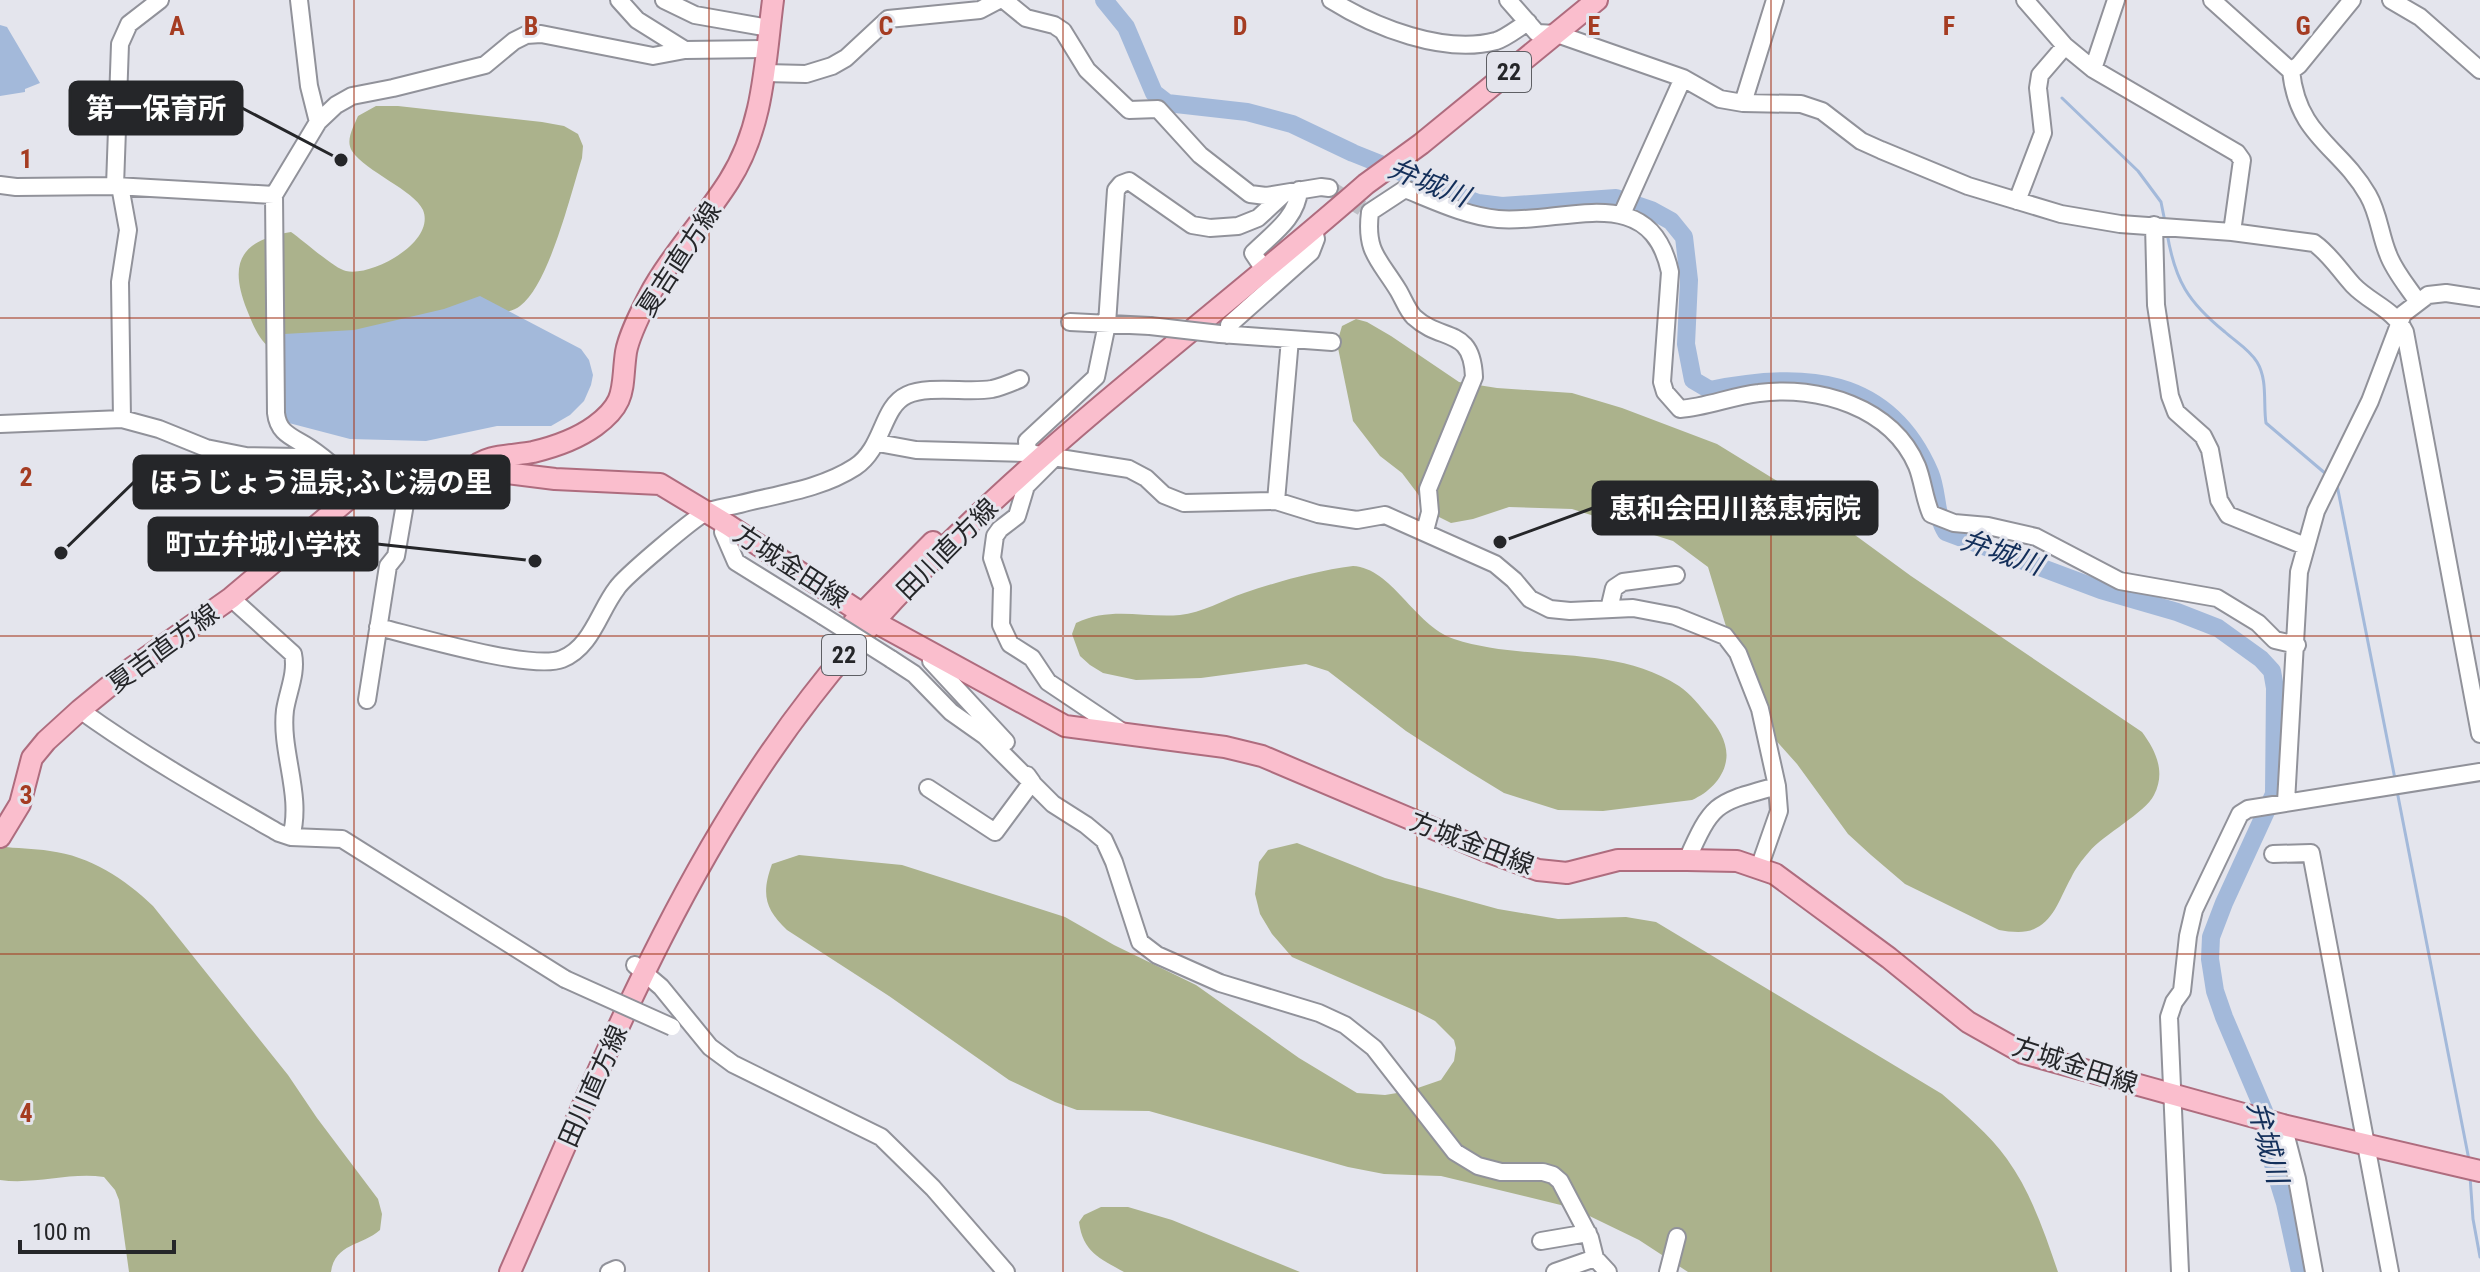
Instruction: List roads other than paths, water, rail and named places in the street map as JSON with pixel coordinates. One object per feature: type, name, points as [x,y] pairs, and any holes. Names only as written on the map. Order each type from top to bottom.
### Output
[{"type":"main road","name":"夏吉直方線","points":[[0,837],[20,804],[32,758],[46,741],[129,670],[231,598],[371,480],[468,473],[479,461],[536,451],[572,440],[595,426],[613,409],[623,393],[626,349],[650,295],[731,179],[747,145],[760,106],[773,0]]},
{"type":"main road","name":"田川直方線","points":[[498,1272],[640,970],[718,813],[755,753],[868,618],[1042,455],[1259,262],[1418,139],[1578,0]]},
{"type":"main road","name":"田川直方線","points":[[1541,30],[1597,0]]},
{"type":"main road","name":"田川直方線","points":[[1042,455],[1314,230],[1364,181]]},
{"type":"main road","name":"方城金田線","points":[[468,473],[660,484],[868,618],[1065,726],[1225,747],[1262,756],[1538,870],[1567,873],[1618,860],[1737,861],[1775,874],[1889,958],[1968,1022],[2023,1053],[2283,1125],[2480,1171]]},
{"type":"main road","name":"田川直方線","points":[[510,1272],[640,970]]},
{"type":"street","points":[[122,419],[120,282],[128,230],[118,186],[120,44],[129,24],[160,0]]},
{"type":"street","points":[[299,0],[309,86],[318,122]]},
{"type":"street","points":[[619,0],[637,20],[685,50]]},
{"type":"street","points":[[664,0],[695,15],[769,28]]},
{"type":"street","points":[[765,73],[806,74],[832,66],[846,58],[888,19],[980,10],[1002,0],[1026,18],[1054,25],[1063,31],[1087,70],[1129,110],[1158,109],[1200,155],[1250,194],[1266,196],[1329,188]]},
{"type":"street","points":[[1331,0],[1352,13],[1437,43],[1497,41],[1541,30]]},
{"type":"street","points":[[1508,0],[1541,30],[1683,78],[1720,99],[1743,103],[1801,104],[1822,111],[1871,145],[1968,186],[2061,214],[2120,224],[2232,232],[2314,243],[2325,251],[2355,286],[2399,319],[2405,332],[2480,734]]},
{"type":"street","points":[[1743,103],[1775,0]]},
{"type":"street","points":[[2025,0],[2065,46],[2093,69],[2237,153],[2242,160],[2232,232]]},
{"type":"street","points":[[2093,69],[2116,0]]},
{"type":"street","points":[[2212,0],[2291,71],[2294,94],[2306,119],[2366,191],[2376,211],[2388,256],[2418,302]]},
{"type":"street","points":[[2291,71],[2352,0]]},
{"type":"street","points":[[2391,0],[2420,17],[2480,70]]},
{"type":"street","points":[[337,469],[306,445],[288,437],[277,422],[274,195],[318,122],[336,105],[352,96],[485,65],[526,35],[541,34],[653,56],[685,50],[766,49]]},
{"type":"street","points":[[2017,201],[2043,133],[2038,88],[2040,75],[2065,46]]},
{"type":"street","points":[[1625,206],[1683,78]]},
{"type":"street","points":[[1042,455],[1027,441],[1096,377],[1107,324],[1116,190],[1121,184],[1129,181],[1192,225],[1210,228],[1238,226],[1258,218],[1292,192]]},
{"type":"street","points":[[0,185],[118,186],[274,195]]},
{"type":"street","points":[[1425,531],[1430,512],[1428,489],[1474,377],[1474,362],[1470,350],[1455,338],[1413,316],[1373,254],[1366,210],[1405,189],[1472,215],[1501,219],[1597,212],[1625,206]]},
{"type":"street","points":[[1259,262],[1253,253],[1298,206],[1292,192]]},
{"type":"street","points":[[1625,206],[1660,240],[1667,257],[1670,272],[1662,382],[1665,392],[1680,409],[1713,405],[1759,393],[1802,393],[1840,399],[1869,412],[1897,435],[1917,466],[1931,514],[1954,523],[1988,526],[2036,537],[2120,581],[2217,598],[2258,623],[2275,640],[2297,645]]},
{"type":"street","points":[[2154,225],[2156,305],[2170,396],[2176,412],[2203,436],[2210,450],[2219,500],[2228,515],[2305,546]]},
{"type":"street","points":[[1224,335],[1229,325],[1311,252],[1316,239],[1314,230]]},
{"type":"street","points":[[2286,802],[2299,572],[2316,511],[2370,401],[2399,319],[2428,295],[2446,293],[2480,298]]},
{"type":"street","points":[[1070,322],[1332,342]]},
{"type":"street","points":[[1276,501],[1290,339]]},
{"type":"street","points":[[378,627],[480,653],[547,663],[562,659],[576,652],[587,639],[617,586],[704,513],[814,486],[837,477],[859,464],[878,443],[892,406],[908,394],[991,389],[1020,379]]},
{"type":"street","points":[[0,424],[122,419],[159,429],[206,448],[246,456],[299,457],[371,480]]},
{"type":"street","points":[[878,443],[916,450],[1042,455],[1129,469],[1146,478],[1164,495],[1184,503],[1276,501],[1318,514],[1357,520],[1385,515],[1495,564],[1530,599],[1550,609],[1633,608],[1675,616],[1725,636],[1738,653],[1760,709],[1777,786],[1779,811],[1759,868]]},
{"type":"street","points":[[1042,455],[1026,486],[1017,516],[995,536],[992,558],[1002,587],[1001,625],[1010,644],[1032,658],[1048,682],[1125,734]]},
{"type":"street","points":[[367,700],[388,566],[396,556],[410,475]]},
{"type":"street","points":[[725,524],[723,532],[736,562],[914,674],[951,712],[985,736],[1053,804],[1104,840],[1140,942],[1157,955],[1220,983],[1319,1013],[1345,1025],[1374,1048],[1455,1152],[1478,1166],[1501,1172],[1543,1172],[1560,1181],[1588,1233],[1595,1258],[1608,1272]]},
{"type":"street","points":[[1609,609],[1614,588],[1623,582],[1676,575]]},
{"type":"street","points":[[231,598],[293,654],[295,664],[285,711],[295,822],[291,837]]},
{"type":"street","points":[[931,653],[931,661],[1008,744],[1032,782]]},
{"type":"street","points":[[80,710],[136,750],[279,833],[291,837],[342,839],[565,979],[672,1027],[710,1047],[733,1064],[881,1137],[933,1188],[1004,1270],[1025,1272]]},
{"type":"street","points":[[2180,1272],[2169,1017],[2182,991],[2194,910],[2240,814],[2248,809],[2286,802],[2480,772]]},
{"type":"street","points":[[928,788],[995,832],[1032,782]]},
{"type":"street","points":[[1687,860],[1704,822],[1716,806],[1777,786]]},
{"type":"street","points":[[2273,854],[2311,853],[2390,1272]]},
{"type":"street","points":[[640,970],[661,987],[710,1047]]},
{"type":"street","points":[[2283,1125],[2297,1179],[2314,1272]]},
{"type":"street","points":[[1541,1241],[1588,1233]]},
{"type":"street","points":[[1668,1272],[1677,1237]]},
{"type":"street","points":[[1560,1271],[1595,1258]]},
{"type":"water","points":[[0,25],[7,27],[40,83],[25,89],[25,92],[0,96]]},
{"type":"water","points":[[480,296],[581,349],[589,360],[593,375],[584,401],[570,415],[551,426],[497,426],[426,441],[350,439],[285,422],[284,334],[354,330],[444,309]]},
{"type":"waterway","name":"弁城川","points":[[1104,0],[1126,27],[1154,93],[1167,103],[1247,112],[1292,124],[1353,153],[1478,203],[1502,206],[1616,198],[1651,210],[1671,221],[1684,237],[1689,280],[1686,344],[1693,380],[1710,390],[1777,381],[1809,382],[1839,388],[1866,399],[1891,416],[1912,441],[1930,473],[1946,532],[2101,590],[2177,612],[2218,628],[2261,659],[2272,671],[2275,688],[2274,794],[2224,903],[2211,937],[2210,959],[2215,991],[2224,1017],[2264,1111],[2269,1151],[2285,1203],[2300,1272]]},
{"type":"waterway","points":[[2062,98],[2138,171],[2161,202],[2165,222]]},
{"type":"waterway","points":[[2167,233],[2179,278],[2192,300],[2257,362],[2264,384],[2266,423],[2326,474]]},
{"type":"waterway","points":[[2337,485],[2395,779]]},
{"type":"waterway","points":[[2397,791],[2469,1160]]},
{"type":"waterway","points":[[2470,1176],[2480,1257]]},
{"type":"tunnel","points":[[1329,188],[1362,208]]},
{"type":"place","name":"第一保育所","points":[[341,160]]},
{"type":"place","name":"恵和会田川慈恵病院","points":[[1500,542]]},
{"type":"place","name":"ほうじょう温泉;ふじ湯の里","points":[[61,553]]},
{"type":"place","name":"町立弁城小学校","points":[[535,561]]}]
